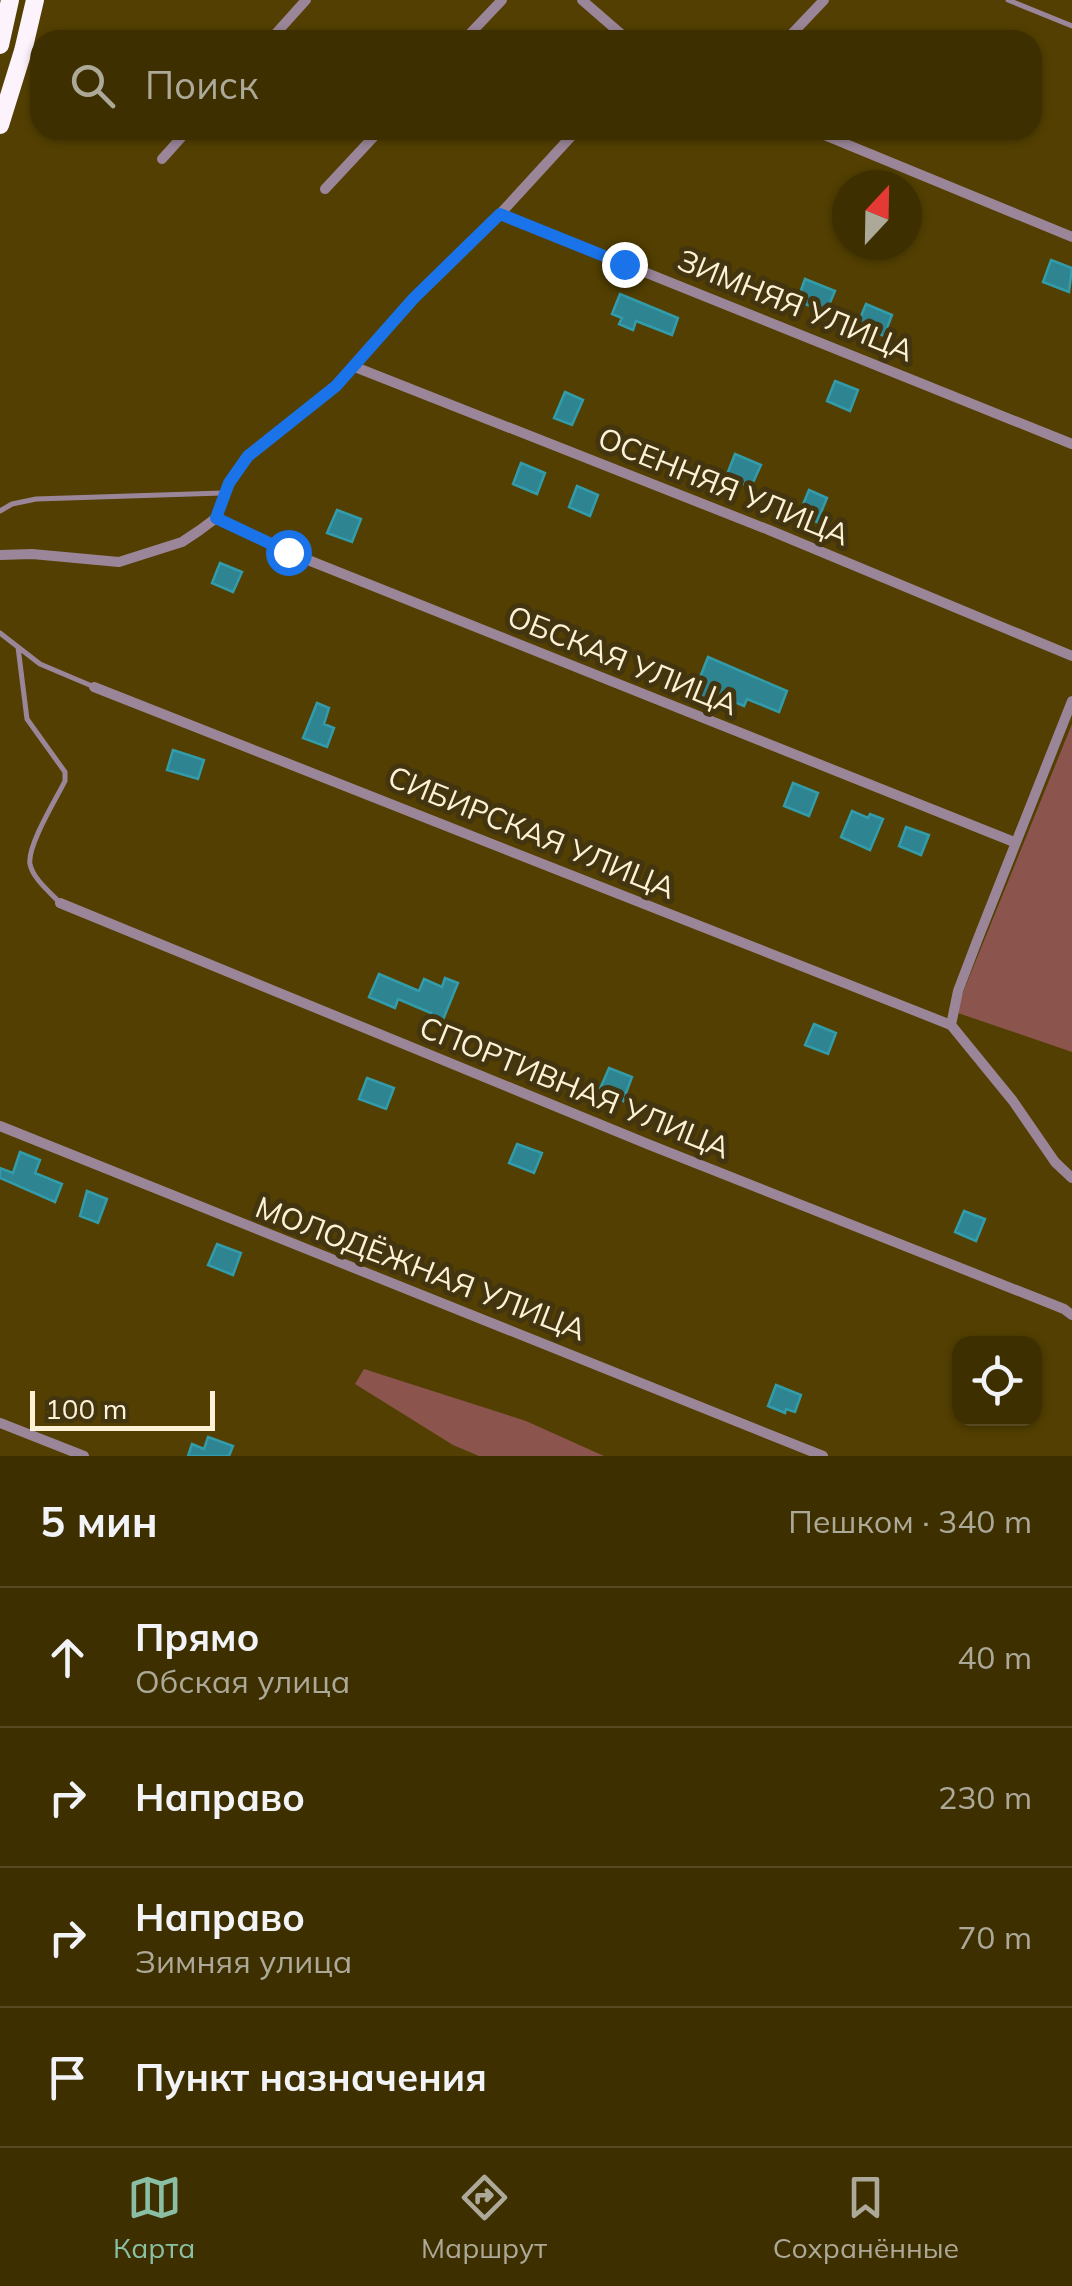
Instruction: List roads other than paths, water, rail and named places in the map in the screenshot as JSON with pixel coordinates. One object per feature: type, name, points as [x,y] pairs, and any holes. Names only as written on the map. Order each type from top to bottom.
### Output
[{"type":"highway","points":[[0,45],[10,0]]},
{"type":"highway","points":[[0,126],[35,0]]},
{"type":"street","points":[[279,30],[306,0]]},
{"type":"street","points":[[474,30],[502,0]]},
{"type":"street","points":[[582,0],[616,30]]},
{"type":"street","points":[[796,30],[824,0]]},
{"type":"street","points":[[162,159],[179,140]]},
{"type":"street","points":[[325,189],[371,140]]},
{"type":"street","points":[[0,555],[119,562],[182,542],[216,518],[236,470],[248,456],[336,386],[414,298],[500,214],[568,140]]},
{"type":"street","points":[[836,140],[1072,237]]},
{"type":"street","name":"ЗИМНЯЯ УЛИЦА","points":[[500,214],[1072,444]]},
{"type":"street","name":"ОСЕННЯЯ УЛИЦА","points":[[355,367],[769,530],[1072,656]]},
{"type":"street","name":"ОБСКАЯ УЛИЦА","points":[[216,518],[288,552],[1014,842]]},
{"type":"street","name":"СИБИРСКАЯ УЛИЦА","points":[[94,686],[952,1025]]},
{"type":"street","points":[[1072,701],[958,991],[952,1025],[1013,1101],[1055,1162],[1072,1178]]},
{"type":"street","name":"СПОРТИВНАЯ УЛИЦА","points":[[60,903],[650,1146],[1064,1309],[1072,1316]]},
{"type":"street","name":"МОЛОДЁЖНАЯ УЛИЦА","points":[[0,1126],[823,1456]]},
{"type":"street","points":[[0,1423],[84,1456]]},
{"type":"lane","points":[[1008,0],[1072,26]]},
{"type":"lane","points":[[0,511],[36,499],[225,493]]},
{"type":"lane","points":[[0,633],[40,664],[94,686]]},
{"type":"lane","points":[[18,647],[27,718],[65,772],[65,781],[29,862],[35,876],[60,903]]}]
